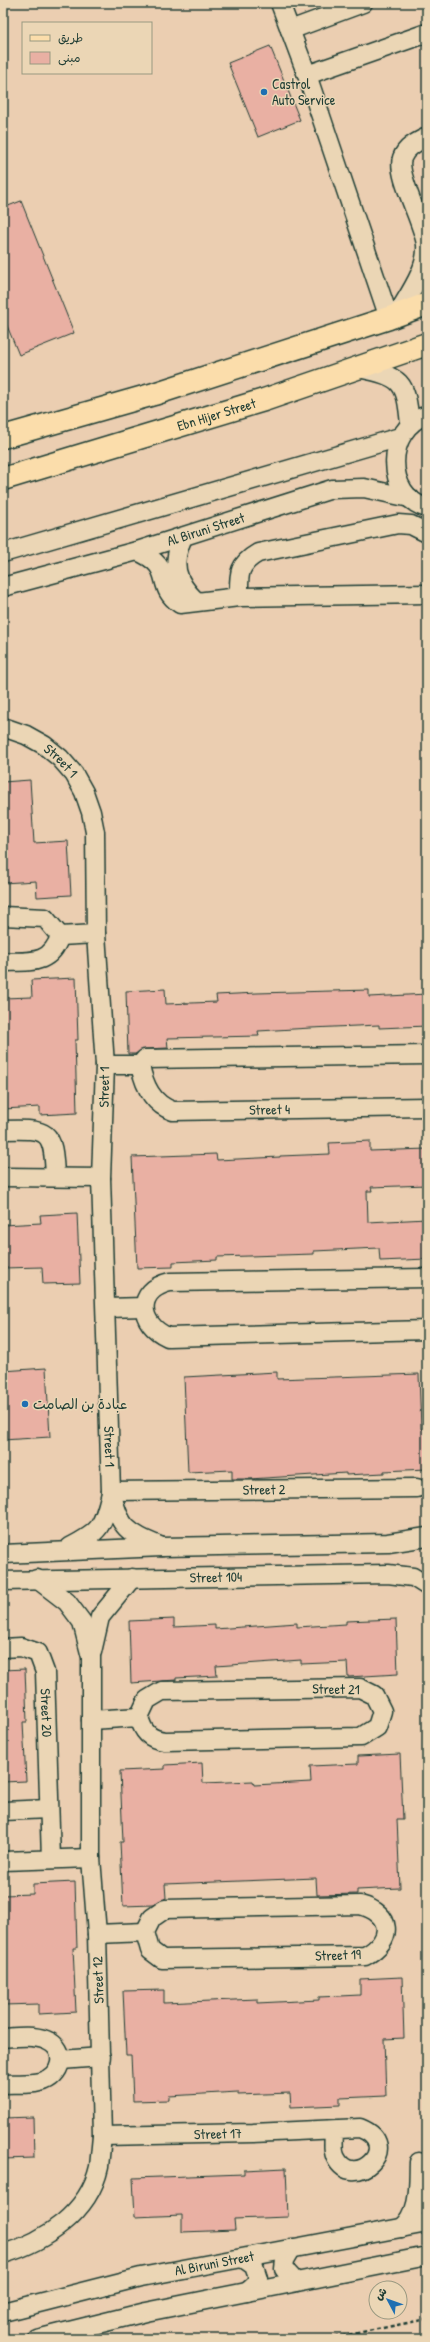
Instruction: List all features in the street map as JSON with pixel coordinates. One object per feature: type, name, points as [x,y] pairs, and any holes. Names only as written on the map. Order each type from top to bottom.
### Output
[{"type":"main road","points":[[3,437],[154,394],[393,317],[427,304]]},
{"type":"main road","name":"Ebn Hijer Street","points":[[3,479],[264,400],[427,344]]},
{"type":"street","points":[[280,3],[393,317]]},
{"type":"street","points":[[290,30],[363,3]]},
{"type":"street","points":[[307,75],[427,33]]},
{"type":"street","points":[[393,317],[424,263],[426,246],[402,172],[402,159],[407,150],[427,137]]},
{"type":"street","points":[[358,368],[384,374],[398,382],[407,395],[405,431],[395,453],[395,469],[400,485],[410,498],[427,508]]},
{"type":"street","points":[[3,553],[405,431],[427,415]]},
{"type":"street","name":"Al Biruni Street","points":[[3,587],[137,551],[332,489],[364,488],[410,498]]},
{"type":"street","points":[[239,597],[239,574],[246,560],[258,553],[398,524],[411,524],[427,533]]},
{"type":"street","points":[[183,537],[177,550],[176,564],[182,586],[196,601]]},
{"type":"street","points":[[137,551],[158,562],[163,571],[167,592],[180,604],[239,597],[427,594]]},
{"type":"street","name":"Street 1","points":[[3,727],[26,734],[44,745],[60,758],[74,774],[84,792],[91,812],[95,832],[96,934],[105,1065],[101,1178],[111,1490],[117,1516],[131,1534],[162,1547]]},
{"type":"street","points":[[3,916],[45,918],[60,936]]},
{"type":"street","points":[[60,936],[96,934]]},
{"type":"street","points":[[3,962],[40,961],[52,951],[60,936]]},
{"type":"street","points":[[105,1065],[140,1065],[145,1059],[427,1056]]},
{"type":"street","name":"Street 4","points":[[140,1065],[147,1091],[158,1104],[173,1111],[427,1107]]},
{"type":"street","points":[[3,1130],[30,1130],[44,1134],[53,1147],[55,1176]]},
{"type":"street","points":[[3,1177],[55,1176],[101,1178]]},
{"type":"street","points":[[427,1278],[170,1282],[161,1284],[150,1293],[144,1307],[147,1321],[160,1333],[168,1337],[427,1330]]},
{"type":"street","points":[[106,1308],[144,1307]]},
{"type":"street","name":"Street 2","points":[[111,1490],[417,1488]]},
{"type":"street","name":"Street 1","points":[[66,1549],[94,1534],[105,1517],[111,1490]]},
{"type":"street","points":[[3,1554],[66,1549],[388,1543],[427,1537]]},
{"type":"street","name":"Street 104","points":[[3,1581],[37,1579],[388,1574],[413,1577],[427,1586]]},
{"type":"street","name":"Street 12","points":[[90,1657],[100,1617],[132,1578]]},
{"type":"street","name":"Street 12","points":[[3,2254],[45,2237],[69,2218],[87,2194],[98,2168],[102,2136],[97,1934],[91,1858],[90,1657],[82,1622],[67,1602],[37,1579]]},
{"type":"street","name":"Street 20","points":[[3,1648],[31,1649],[38,1653],[42,1660],[45,1672],[51,1859]]},
{"type":"street","name":"Street 21","points":[[360,1688],[374,1695],[382,1711],[377,1727],[361,1737],[165,1741],[155,1740],[143,1730],[139,1717],[147,1700],[162,1691],[360,1688]]},
{"type":"street","points":[[91,1720],[139,1717]]},
{"type":"street","points":[[3,1811],[49,1809]]},
{"type":"street","points":[[3,1860],[91,1858]]},
{"type":"street","name":"Street 19","points":[[360,1905],[369,1907],[382,1916],[386,1928],[386,1936],[382,1944],[365,1956],[162,1959],[150,1950],[145,1932],[152,1918],[165,1909],[360,1905]]},
{"type":"street","points":[[97,1934],[145,1932]]},
{"type":"street","points":[[3,2038],[37,2037],[48,2041],[59,2050],[61,2060],[56,2072],[46,2080],[39,2082],[3,2084]]},
{"type":"street","points":[[61,2060],[101,2057]]},
{"type":"street","name":"Street 17","points":[[102,2136],[334,2130]]},
{"type":"street","points":[[402,2228],[411,2220],[417,2204],[419,2162],[427,2193]]},
{"type":"street","name":"Al Biruni Street","points":[[3,2312],[141,2277],[427,2223]]},
{"type":"street","points":[[292,2248],[285,2260],[284,2269],[296,2282]]},
{"type":"street","points":[[37,2339],[146,2312],[427,2256]]},
{"type":"street","points":[[244,2258],[254,2266],[258,2278],[255,2284],[247,2292]]},
{"type":"path","points":[[328,2339],[427,2319]]},
{"type":"building","name":"Castrol Auto Service","points":[[270,46],[300,120],[258,137],[228,63]]},
{"type":"building","points":[[21,201],[74,333],[19,355],[3,316],[3,208]]},
{"type":"building","points":[[30,780],[34,843],[68,841],[71,895],[37,897],[36,881],[3,883],[3,782]]},
{"type":"building","points":[[76,978],[78,1040],[75,1040],[77,1113],[40,1115],[40,1107],[3,1109],[3,998],[32,997],[31,980]]},
{"type":"building","points":[[165,989],[166,1004],[217,1002],[216,995],[257,993],[369,990],[369,997],[427,994],[427,1026],[379,1028],[379,1025],[311,1028],[258,1031],[259,1036],[167,1038],[168,1048],[145,1049],[135,1054],[128,1054],[126,991]]},
{"type":"building","points":[[370,1141],[370,1151],[427,1149],[427,1185],[371,1187],[372,1191],[367,1191],[368,1222],[427,1219],[427,1259],[380,1261],[379,1248],[314,1251],[314,1254],[217,1257],[217,1260],[173,1262],[173,1267],[137,1268],[132,1157],[216,1154],[217,1160],[330,1154],[329,1143]]},
{"type":"building","points":[[77,1213],[80,1283],[43,1284],[42,1267],[3,1268],[3,1225],[41,1223],[40,1215]]},
{"type":"building","name":"عبادة بن الصامت","points":[[46,1368],[50,1437],[3,1440],[3,1371]]},
{"type":"building","points":[[277,1372],[277,1379],[419,1374],[421,1429],[427,1429],[427,1469],[384,1471],[384,1473],[346,1475],[346,1473],[249,1479],[232,1479],[232,1470],[188,1472],[184,1377]]},
{"type":"building","points":[[174,1619],[174,1627],[215,1625],[215,1629],[297,1623],[297,1627],[346,1624],[346,1621],[396,1619],[398,1674],[348,1677],[347,1662],[301,1664],[301,1660],[216,1666],[217,1676],[176,1678],[176,1680],[131,1683],[129,1621]]},
{"type":"building","points":[[25,1669],[27,1722],[23,1722],[26,1781],[3,1782],[3,1670]]},
{"type":"building","points":[[400,1754],[403,1819],[397,1819],[400,1888],[357,1890],[357,1894],[317,1895],[316,1878],[165,1884],[166,1898],[153,1905],[123,1906],[120,1842],[123,1842],[120,1771],[165,1769],[165,1765],[202,1763],[203,1783],[253,1781],[254,1785],[311,1782],[310,1766],[358,1764],[358,1756]]},
{"type":"building","points":[[75,1882],[77,1948],[73,1948],[76,2012],[38,2014],[38,2004],[3,2005],[3,1895],[33,1894],[33,1884]]},
{"type":"building","points":[[402,1977],[404,2038],[384,2039],[386,2096],[340,2098],[340,2105],[291,2107],[290,2093],[238,2095],[238,2092],[169,2096],[169,2100],[133,2101],[131,2055],[126,2055],[123,1991],[164,1990],[164,2003],[257,1999],[257,2003],[319,2000],[319,1997],[360,1995],[360,1979]]},
{"type":"building","points":[[33,2117],[34,2158],[3,2159],[3,2118]]},
{"type":"building","points":[[286,2168],[288,2217],[234,2219],[235,2230],[182,2232],[182,2215],[135,2217],[133,2178],[244,2174],[244,2170]]},
{"type":"place","name":"Castrol Auto Service","points":[[264,92]]},
{"type":"place","name":"عبادة بن الصامت","points":[[25,1404]]}]
